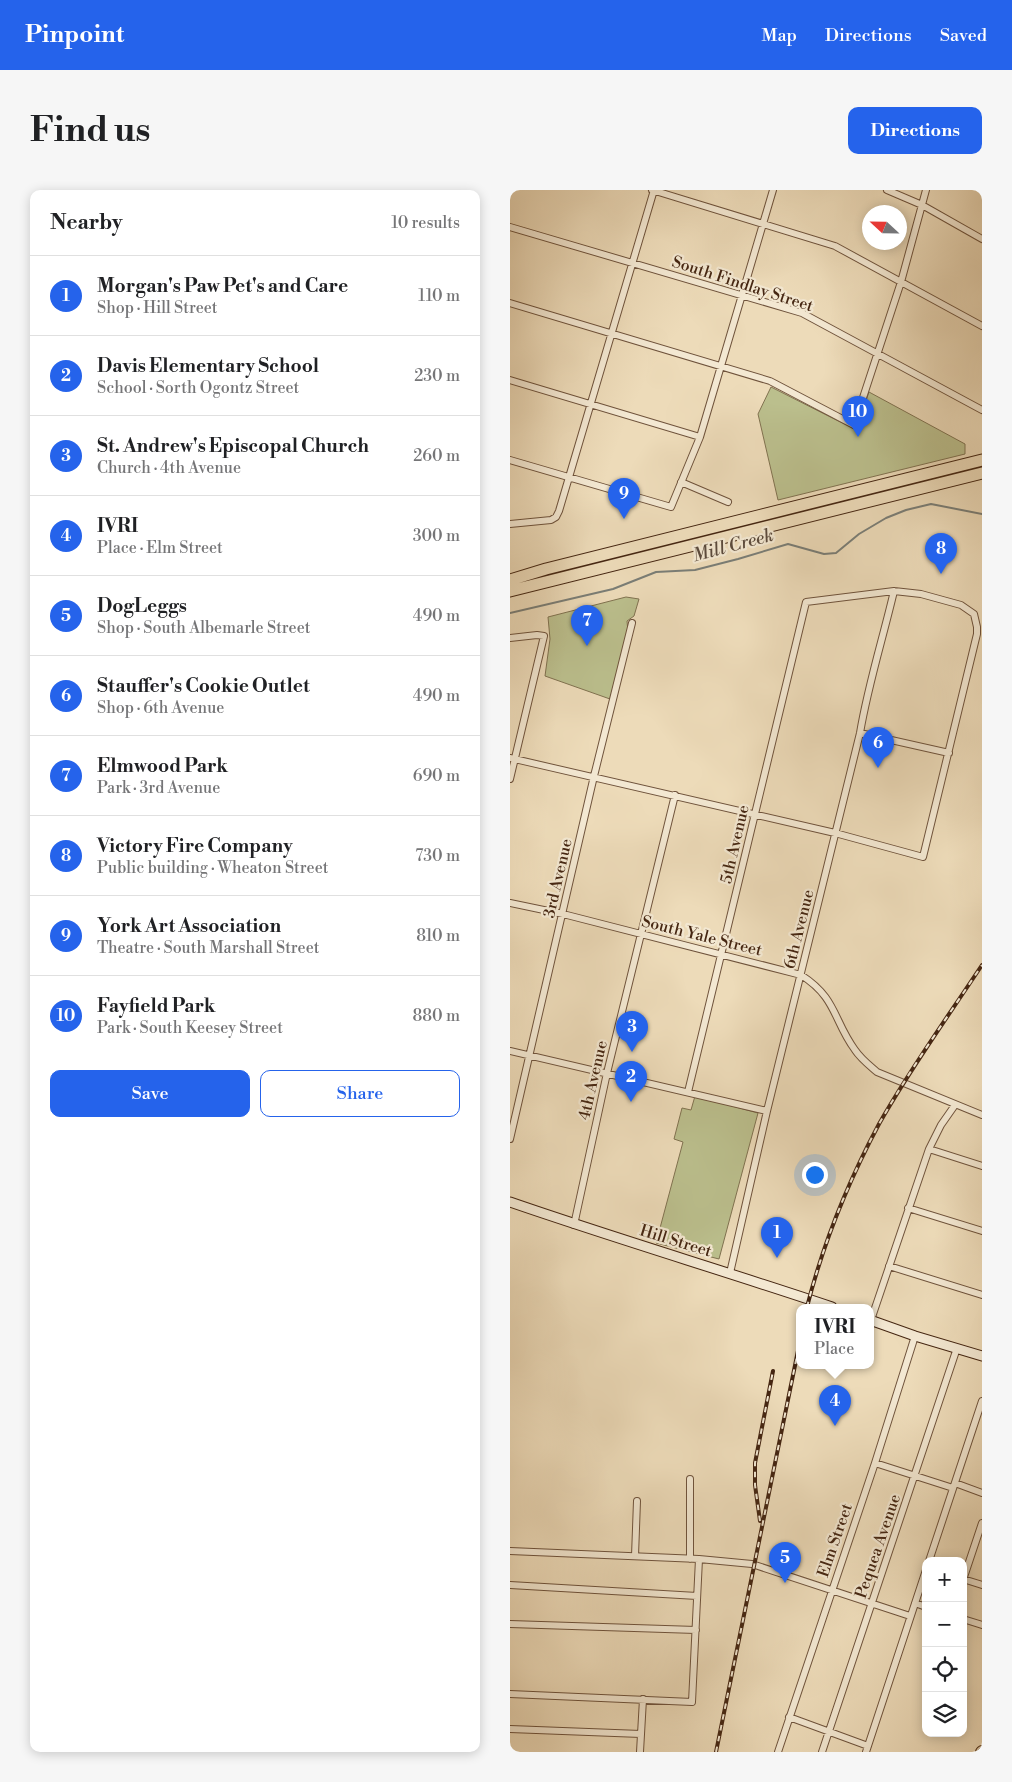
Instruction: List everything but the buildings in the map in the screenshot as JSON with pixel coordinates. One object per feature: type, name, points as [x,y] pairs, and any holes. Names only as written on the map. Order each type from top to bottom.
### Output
[{"type":"highway","points":[[510,580],[546,569],[982,460]]},
{"type":"highway","points":[[510,591],[982,473]]},
{"type":"highway","points":[[510,576],[546,569]]},
{"type":"main road","name":"Hill Street","points":[[510,1202],[574,1225],[730,1272],[823,1304]]},
{"type":"main road","points":[[874,1321],[982,1356]]},
{"type":"street","points":[[510,524],[550,520],[556,517],[612,334],[653,190],[835,246],[982,326]]},
{"type":"street","points":[[510,460],[670,507],[700,437],[773,190]]},
{"type":"street","points":[[887,190],[922,205],[982,238]]},
{"type":"street","points":[[510,303],[770,381],[854,425],[901,282],[926,190]]},
{"type":"street","name":"South Findlay Street","points":[[510,227],[802,314],[982,410]]},
{"type":"street","points":[[510,380],[700,437]]},
{"type":"street","points":[[681,482],[728,502]]},
{"type":"street","points":[[512,758],[835,833],[923,857],[949,754],[977,634],[977,627],[974,614],[961,605],[921,594],[894,591]]},
{"type":"street","name":"5th Avenue","points":[[688,1092],[806,602],[894,591]]},
{"type":"street","name":"6th Avenue","points":[[730,1272],[767,1111],[860,733],[865,702],[879,656],[894,591]]},
{"type":"street","name":"3rd Avenue","points":[[510,1139],[594,776],[632,623]]},
{"type":"street","points":[[510,638],[544,636],[512,758],[510,780]]},
{"type":"street","points":[[860,733],[949,754]]},
{"type":"street","name":"4th Avenue","points":[[574,1225],[607,1073],[675,795]]},
{"type":"street","name":"South Yale Street","points":[[510,903],[563,914],[801,975],[821,990],[854,1049],[877,1072],[982,1115]]},
{"type":"street","points":[[510,1051],[767,1111]]},
{"type":"street","points":[[874,1309],[930,1148],[941,1124],[955,1105]]},
{"type":"street","points":[[930,1148],[982,1166]]},
{"type":"street","points":[[908,1208],[982,1231]]},
{"type":"street","points":[[889,1266],[982,1295]]},
{"type":"street","name":"Elm Street","points":[[778,1752],[875,1463],[915,1336]]},
{"type":"street","name":"Pequea Avenue","points":[[822,1752],[916,1476],[957,1348]]},
{"type":"street","points":[[930,1557],[982,1401]]},
{"type":"street","points":[[875,1463],[982,1493]]},
{"type":"street","points":[[690,1479],[690,1559]]},
{"type":"street","points":[[635,1556],[637,1501]]},
{"type":"street","points":[[967,1569],[982,1523]]},
{"type":"street","points":[[510,1551],[699,1559],[754,1565],[910,1616]]},
{"type":"street","points":[[510,1694],[692,1702],[699,1559]]},
{"type":"street","points":[[967,1581],[982,1586]]},
{"type":"street","points":[[789,1717],[829,1731],[867,1749],[922,1582]]},
{"type":"street","points":[[510,1585],[697,1596]]},
{"type":"street","points":[[915,1603],[922,1606]]},
{"type":"street","points":[[967,1620],[982,1625]]},
{"type":"street","points":[[510,1624],[696,1630]]},
{"type":"street","points":[[640,1752],[643,1700]]},
{"type":"street","points":[[510,1729],[641,1734]]},
{"type":"green space","points":[[771,387],[856,430],[869,392],[965,444],[965,454],[778,500],[758,414]]},
{"type":"green space","points":[[626,597],[639,599],[634,616],[627,621],[628,632],[610,699],[545,676],[550,639],[548,617]]},
{"type":"green space","points":[[695,1096],[758,1113],[719,1259],[656,1243],[683,1142],[674,1139],[682,1108],[691,1110]]},
{"type":"waterway","name":"Mill Creek","points":[[510,613],[613,589],[656,572],[695,570],[788,544],[824,554],[836,553],[859,534],[886,518],[906,510],[931,504],[982,514]]},
{"type":"railway","points":[[808,1304],[813,1283],[847,1191],[879,1124],[903,1083],[982,965]]},
{"type":"railway","points":[[716,1752],[796,1361]]},
{"type":"railway","points":[[760,1521],[755,1485],[755,1463],[773,1371]]},
{"type":"place","name":"Fayfield Park","points":[[858,437]]},
{"type":"place","name":"York Art Association","points":[[624,519]]},
{"type":"place","name":"Victory Fire Company","points":[[941,574]]},
{"type":"place","name":"Elmwood Park","points":[[587,646]]},
{"type":"place","name":"Stauffer's Cookie Outlet","points":[[878,768]]},
{"type":"place","name":"St. Andrew's Episcopal Church","points":[[632,1052]]},
{"type":"place","name":"Davis Elementary School","points":[[631,1102]]},
{"type":"place","name":"Morgan's Paw Pet's and Care","points":[[777,1258]]},
{"type":"place","name":"IVRI","points":[[835,1426]]},
{"type":"place","name":"DogLeggs","points":[[785,1583]]}]
